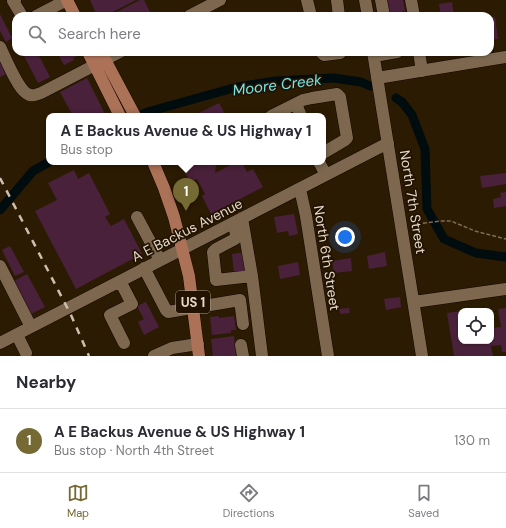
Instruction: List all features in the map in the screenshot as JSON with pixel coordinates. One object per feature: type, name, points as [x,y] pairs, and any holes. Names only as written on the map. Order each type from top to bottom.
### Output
[{"type":"main road","points":[[67,0],[73,12]]},
{"type":"main road","points":[[100,59],[132,112]]},
{"type":"main road","points":[[100,59],[119,113]]},
{"type":"main road","name":"US 1","points":[[154,165],[164,188],[183,248],[194,308],[198,350]]},
{"type":"street","points":[[15,0],[13,1],[20,12]]},
{"type":"street","points":[[44,12],[67,0]]},
{"type":"street","points":[[197,12],[220,0]]},
{"type":"street","points":[[307,0],[310,12]]},
{"type":"street","points":[[337,0],[338,12]]},
{"type":"street","points":[[365,0],[367,12]]},
{"type":"street","points":[[381,0],[383,12]]},
{"type":"street","points":[[411,0],[413,12]]},
{"type":"street","points":[[0,47],[21,88],[27,94],[33,96],[41,93],[100,59]]},
{"type":"street","name":"North 7th Street","points":[[374,56],[422,356]]},
{"type":"street","points":[[420,56],[422,71]]},
{"type":"street","points":[[377,78],[506,58]]},
{"type":"street","points":[[277,113],[303,100],[337,94],[340,97],[347,138],[326,151]]},
{"type":"street","points":[[296,104],[300,113]]},
{"type":"street","name":"A E Backus Avenue","points":[[0,344],[144,268],[388,144]]},
{"type":"street","points":[[321,165],[326,175]]},
{"type":"street","name":"North 6th Street","points":[[300,189],[306,216],[328,356]]},
{"type":"street","points":[[137,217],[160,260]]},
{"type":"street","points":[[238,220],[235,240],[213,252],[216,280],[252,276]]},
{"type":"street","points":[[238,220],[252,276],[262,356]]},
{"type":"street","points":[[0,266],[31,327]]},
{"type":"street","points":[[144,268],[168,312],[240,300],[243,324]]},
{"type":"street","points":[[120,281],[132,304],[110,315],[124,343]]},
{"type":"street","points":[[414,302],[506,289]]},
{"type":"street","points":[[17,334],[26,353]]},
{"type":"street","points":[[154,356],[172,348],[198,350]]},
{"type":"path","points":[[411,225],[452,221],[479,232],[506,239]]},
{"type":"building","points":[[90,0],[136,0],[113,12],[95,12]]},
{"type":"building","points":[[140,0],[144,0],[150,12],[117,12]]},
{"type":"building","points":[[384,0],[403,0],[405,11],[386,12]]},
{"type":"building","points":[[452,2],[453,12],[440,12],[439,4]]},
{"type":"building","points":[[0,14],[12,38],[6,42],[0,31]]},
{"type":"building","points":[[494,17],[498,39],[494,40]]},
{"type":"building","points":[[0,54],[10,72],[0,77]]},
{"type":"building","points":[[24,56],[39,56],[50,77],[38,83]]},
{"type":"building","points":[[59,56],[77,56],[73,58],[74,60],[64,65]]},
{"type":"building","points":[[87,78],[104,113],[71,113],[60,92]]},
{"type":"building","points":[[219,103],[224,113],[199,113]]},
{"type":"building","points":[[181,165],[216,165],[215,173],[230,165],[244,165],[247,172],[253,169],[263,187],[211,214],[202,196],[205,194],[197,179],[190,182]]},
{"type":"building","points":[[74,170],[78,179],[89,173],[110,214],[105,217],[111,226],[124,219],[142,254],[76,289],[35,211],[57,200],[48,183]]},
{"type":"building","points":[[506,173],[506,184],[482,188],[480,176]]},
{"type":"building","points":[[506,192],[506,206],[494,208],[493,199],[501,197],[500,193]]},
{"type":"building","points":[[294,214],[298,234],[289,236],[288,231],[277,233],[274,217]]},
{"type":"building","points":[[10,246],[24,272],[15,276],[2,250]]},
{"type":"building","points":[[244,252],[247,272],[234,274],[232,254]]},
{"type":"building","points":[[385,252],[387,266],[369,269],[367,256]]},
{"type":"building","points":[[351,258],[352,271],[334,273],[332,261]]},
{"type":"building","points":[[298,262],[300,275],[280,279],[278,266]]},
{"type":"building","points":[[27,274],[45,307],[31,314],[14,281]]},
{"type":"building","points":[[400,297],[401,307],[386,310],[384,299]]},
{"type":"building","points":[[146,302],[159,327],[144,335],[138,322],[144,319],[137,306]]},
{"type":"building","points":[[349,308],[350,313],[340,314],[339,309]]},
{"type":"building","points":[[506,308],[506,352],[502,352],[501,345],[491,346],[493,356],[454,356],[447,313],[458,311],[458,344],[494,344],[494,328],[501,327],[498,309]]},
{"type":"building","points":[[219,316],[219,318],[234,316],[236,330],[231,330],[231,333],[212,335],[210,317]]},
{"type":"building","points":[[234,336],[236,356],[213,356],[211,339]]},
{"type":"waterway","name":"Moore Creek","points":[[146,113],[237,87],[276,81],[334,78],[361,82],[370,86]]},
{"type":"waterway","name":"Moore Creek","points":[[396,98],[402,102],[412,115],[425,149],[427,209],[444,239],[476,253],[506,257]]},
{"type":"waterway","name":"Moore Creek","points":[[0,210],[33,171],[46,164]]},
{"type":"railway","points":[[0,178],[71,315],[89,356]]},
{"type":"place","name":"A E Backus Avenue & US Highway 1","points":[[186,211]]}]
